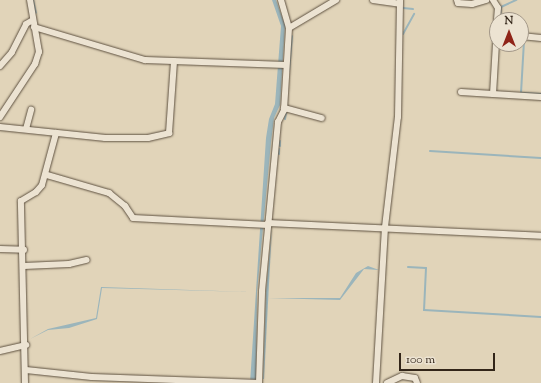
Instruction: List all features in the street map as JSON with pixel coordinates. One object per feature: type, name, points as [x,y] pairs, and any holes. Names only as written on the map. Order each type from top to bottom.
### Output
[{"type":"street","points":[[0,117],[35,64],[39,52],[30,0]]},
{"type":"street","points":[[26,370],[92,377],[258,383],[268,224],[278,122],[284,108],[282,65],[289,28],[281,0]]},
{"type":"street","points":[[289,28],[336,0]]},
{"type":"street","points":[[373,0],[400,2],[398,118],[386,227],[376,383]]},
{"type":"street","points":[[457,0],[458,3],[472,4],[486,0]]},
{"type":"street","points":[[493,0],[498,8],[498,12]]},
{"type":"street","points":[[0,66],[12,52],[23,23],[34,23],[145,60],[282,65]]},
{"type":"street","points":[[529,37],[541,38]]},
{"type":"street","points":[[493,94],[496,52]]},
{"type":"street","points":[[0,127],[56,133],[148,138],[169,133],[174,61]]},
{"type":"street","points":[[461,92],[541,96]]},
{"type":"street","points":[[284,108],[322,118]]},
{"type":"street","points":[[26,130],[31,110]]},
{"type":"street","points":[[25,383],[26,345],[24,250],[21,201],[36,192],[47,175],[56,133]]},
{"type":"street","points":[[47,175],[109,193],[125,206],[133,218],[386,227],[541,236]]},
{"type":"street","points":[[0,249],[24,250]]},
{"type":"street","points":[[24,266],[68,264],[87,260]]},
{"type":"street","points":[[0,351],[26,345]]},
{"type":"street","points":[[387,383],[402,376],[415,378],[417,383]]},
{"type":"water","points":[[272,0],[276,0],[285,25],[280,105],[274,118],[271,142],[257,292],[256,383],[250,383],[266,138],[269,119],[275,104],[281,26]]},
{"type":"water","points":[[272,227],[264,379],[263,379],[266,291]]},
{"type":"water","points":[[368,266],[379,270],[364,269],[340,300],[268,298],[340,298],[356,273]]},
{"type":"water","points":[[101,287],[250,292],[102,288],[97,319],[69,328],[48,330],[30,339],[48,329],[96,318]]},
{"type":"waterway","points":[[33,0],[36,13]]},
{"type":"waterway","points":[[501,12],[501,7],[516,0]]},
{"type":"waterway","points":[[403,8],[413,9]]},
{"type":"waterway","points":[[403,34],[414,14]]},
{"type":"waterway","points":[[289,71],[292,36]]},
{"type":"waterway","points":[[523,52],[521,93],[541,94]]},
{"type":"waterway","points":[[285,119],[286,113]]},
{"type":"waterway","points":[[280,141],[280,146]]},
{"type":"waterway","points":[[279,149],[279,154]]},
{"type":"waterway","points":[[430,151],[541,158]]},
{"type":"waterway","points":[[408,267],[426,268],[424,310],[541,317]]}]
